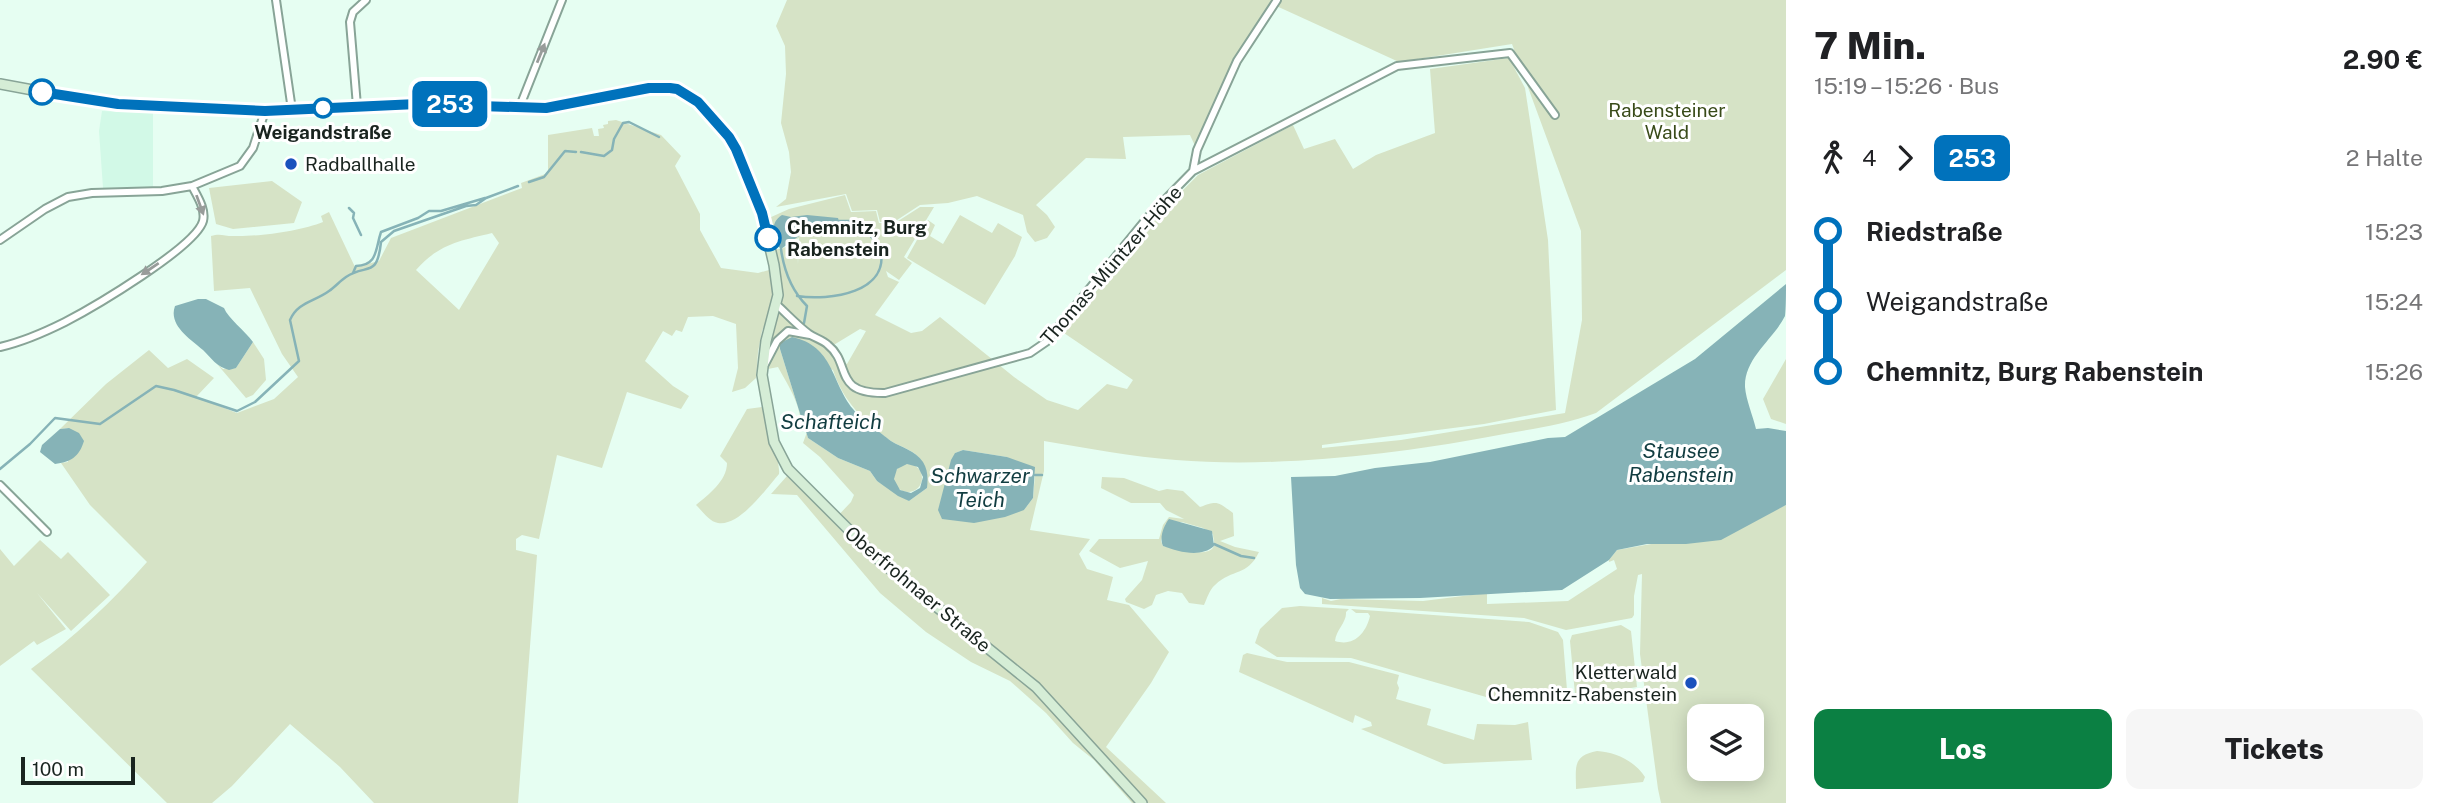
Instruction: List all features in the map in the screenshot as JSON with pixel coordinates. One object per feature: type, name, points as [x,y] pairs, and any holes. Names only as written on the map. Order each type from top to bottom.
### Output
[{"type":"main road","name":"Oberfrohnaer Straße","points":[[0,84],[118,104],[265,111],[358,106],[546,108],[664,87],[677,89],[698,102],[717,122],[736,149],[762,213],[778,295],[766,341],[762,375],[774,442],[789,469],[880,561],[1036,687],[1143,803]]},
{"type":"street","points":[[276,0],[292,110]]},
{"type":"street","points":[[358,106],[350,22],[353,12],[366,0]]},
{"type":"street","points":[[520,106],[562,0]]},
{"type":"street","name":"Thomas-Müntzer-Höhe","points":[[1193,171],[1197,150],[1237,61],[1277,0]]},
{"type":"street","name":"Thomas-Müntzer-Höhe","points":[[776,304],[811,336],[830,345],[846,380],[871,393],[885,393],[1030,353],[1046,342],[1148,217],[1193,171],[1397,66],[1510,53],[1555,115]]},
{"type":"street","points":[[0,240],[45,209],[68,197],[92,193],[162,191],[192,186],[240,166],[253,148],[265,111]]},
{"type":"street","points":[[0,347],[66,321],[124,287],[191,238],[202,225],[204,217],[204,211],[192,186]]},
{"type":"street","points":[[763,367],[781,336],[788,331],[811,336]]},
{"type":"street","points":[[0,485],[47,532]]},
{"type":"shaded area","points":[[102,111],[153,113],[153,187],[103,188],[99,131]]},
{"type":"green space","name":"Rabensteiner Wald","points":[[787,0],[1786,0],[1786,270],[1596,413],[1556,424],[1373,454],[1292,461],[1213,462],[1159,459],[1044,441],[1044,471],[1030,530],[1090,539],[1079,554],[1087,569],[1113,577],[1107,600],[1129,605],[1169,652],[1151,683],[1106,747],[1166,803],[1132,803],[1094,760],[1010,681],[971,662],[926,632],[880,593],[797,495],[771,494],[787,476],[833,521],[851,502],[854,495],[820,457],[803,443],[807,433],[808,438],[838,458],[870,471],[877,481],[909,501],[927,488],[924,468],[919,458],[891,441],[863,418],[842,392],[833,370],[780,349],[802,420],[801,427],[806,429],[802,430],[800,427],[797,404],[786,381],[778,367],[768,369],[770,343],[781,300],[775,250],[790,246],[797,240],[798,264],[799,238],[774,249],[769,218],[789,209],[845,195],[851,212],[876,211],[879,223],[895,223],[920,207],[934,207],[904,257],[912,263],[899,280],[886,271],[888,277],[899,282],[875,315],[911,333],[922,331],[940,317],[1047,400],[1078,410],[1107,384],[1127,389],[1133,380],[1064,333],[1145,228],[1198,175],[1293,125],[1304,149],[1335,139],[1353,169],[1376,155],[1435,133],[1430,69],[1509,58],[1525,88],[1548,240],[1556,410],[1484,424],[1322,445],[1322,448],[1401,440],[1565,413],[1582,320],[1581,231],[1512,44],[1399,62],[1272,4],[1228,72],[1196,148],[1190,135],[1123,137],[1126,159],[1086,158],[1036,205],[1055,227],[1047,238],[1035,242],[1027,232],[1023,215],[977,196],[948,203],[920,205],[894,222],[880,222],[877,210],[852,211],[846,194],[776,207],[786,199],[791,172],[781,123],[786,74],[785,46],[776,26]],"holes":[[[860,329],[866,331],[847,364],[839,360],[832,346]],[[963,450],[1007,457],[1035,475],[1033,498],[1024,510],[955,453]]]},
{"type":"green space","points":[[616,120],[661,135],[681,156],[675,166],[700,214],[700,230],[721,268],[758,273],[769,270],[774,297],[762,331],[756,378],[745,388],[732,392],[738,368],[736,324],[713,316],[688,317],[682,332],[676,330],[672,336],[663,331],[645,361],[673,386],[689,396],[681,409],[627,392],[602,468],[557,455],[539,539],[522,535],[516,539],[516,550],[537,555],[518,803],[374,803],[340,767],[290,724],[232,786],[212,803],[167,803],[31,669],[92,618],[147,562],[90,505],[61,463],[68,462],[69,428],[60,429],[106,384],[149,350],[168,368],[187,359],[214,378],[196,397],[237,413],[274,399],[298,377],[282,354],[250,288],[214,291],[211,236],[254,236],[291,231],[323,222],[321,216],[329,212],[355,267],[379,261],[391,238],[522,188],[521,183],[548,173],[548,135],[592,128],[594,136],[599,136],[598,129],[604,128],[603,125],[608,124],[608,121]],"holes":[[[492,233],[499,243],[459,310],[416,270],[433,254],[460,241]]]},
{"type":"green space","points":[[272,181],[302,202],[294,223],[233,229],[216,224],[209,188]]},
{"type":"green space","points":[[960,215],[992,233],[998,223],[1022,237],[1015,256],[985,305],[907,258],[928,220],[935,225],[930,236],[943,244]]},
{"type":"green space","points":[[253,342],[264,359],[266,380],[253,395],[246,398],[217,364],[223,369],[236,368]]},
{"type":"green space","points":[[1786,359],[1786,424],[1771,419],[1763,399]]},
{"type":"green space","points":[[762,407],[776,452],[779,474],[760,497],[735,519],[726,523],[715,522],[696,505],[724,476],[727,463],[720,456],[747,409]]},
{"type":"green space","points":[[908,464],[918,468],[922,478],[918,488],[908,492],[898,488],[894,478],[898,468]]},
{"type":"green space","points":[[1102,477],[1124,478],[1159,491],[1183,491],[1200,507],[1211,503],[1221,504],[1233,513],[1234,536],[1220,541],[1259,552],[1245,569],[1215,585],[1204,605],[1189,603],[1182,593],[1168,591],[1156,595],[1152,605],[1144,609],[1126,602],[1125,599],[1142,580],[1148,561],[1120,568],[1089,551],[1099,539],[1159,539],[1163,525],[1169,517],[1184,519],[1166,510],[1160,503],[1131,503],[1101,488]],"holes":[[[1182,522],[1213,534],[1214,542],[1211,550],[1205,552],[1190,552],[1163,546],[1161,541],[1166,523]]]},
{"type":"green space","points":[[1786,505],[1786,803],[1661,803],[1640,654],[1642,574],[1638,575],[1632,618],[1566,630],[1524,618],[1322,604],[1322,598],[1331,601],[1423,601],[1487,593],[1487,604],[1568,601],[1617,569],[1614,560],[1609,560],[1617,550],[1657,543],[1766,514]]},
{"type":"green space","points":[[40,540],[61,559],[68,552],[110,595],[71,631],[37,593],[66,629],[37,645],[34,641],[0,666],[0,549],[14,566]]},
{"type":"green space","points":[[1300,606],[1349,609],[1335,641],[1342,642],[1358,637],[1366,628],[1370,616],[1368,613],[1356,613],[1351,609],[1529,622],[1558,632],[1563,640],[1567,690],[1521,694],[1521,699],[1486,697],[1351,658],[1277,657],[1255,643],[1260,629],[1282,608]]},
{"type":"green space","points":[[1621,625],[1631,631],[1637,687],[1596,694],[1575,694],[1570,641],[1572,635]]},
{"type":"green space","points":[[1247,653],[1287,662],[1349,662],[1399,675],[1396,699],[1431,709],[1427,725],[1474,740],[1477,724],[1515,725],[1528,722],[1532,760],[1444,764],[1361,729],[1372,726],[1371,722],[1355,715],[1353,723],[1239,672],[1243,655]]},
{"type":"green space","points":[[1597,751],[1617,755],[1630,762],[1645,777],[1643,782],[1576,789],[1579,759]]},
{"type":"water","points":[[782,215],[838,218],[840,224],[826,230],[806,231],[781,249],[777,245],[773,229]]},
{"type":"water","name":"Stausee Rabenstein","points":[[1786,284],[1785,316],[1754,358],[1749,367],[1745,387],[1756,429],[1786,431],[1786,505],[1721,540],[1686,544],[1647,544],[1617,550],[1609,560],[1562,590],[1420,598],[1330,599],[1305,594],[1300,588],[1296,565],[1291,477],[1335,476],[1565,437],[1695,359]]},
{"type":"water","points":[[206,299],[224,308],[253,342],[236,368],[229,370],[218,364],[177,325],[175,306]]},
{"type":"water","name":"Schafteich","points":[[792,337],[816,348],[830,366],[846,399],[857,413],[891,441],[920,458],[926,468],[927,488],[909,501],[877,481],[870,471],[838,458],[808,438],[805,428],[801,427],[802,420],[780,343]],"holes":[[[907,464],[918,467],[923,477],[920,488],[911,493],[900,490],[894,479],[897,469]]]},
{"type":"water","points":[[69,428],[79,433],[84,441],[74,458],[55,464],[40,452],[42,445],[60,429]]},
{"type":"water","name":"Schwarzer Teich","points":[[963,450],[1007,457],[1035,467],[1033,498],[1024,510],[974,523],[942,519],[938,510],[951,460],[955,453]]},
{"type":"water","points":[[1169,519],[1212,531],[1214,546],[1196,553],[1163,546],[1163,532]]},
{"type":"waterway","points":[[581,152],[604,156],[612,150],[614,139],[623,123],[629,122],[659,137]]},
{"type":"waterway","points":[[529,182],[544,177],[565,151],[576,152]]},
{"type":"waterway","points":[[0,469],[55,418],[100,424],[156,386],[237,411],[255,402],[299,361],[290,320],[297,309],[323,295],[353,273],[374,266],[381,242],[394,231],[476,205],[486,198],[518,186]]},
{"type":"waterway","points":[[353,273],[356,266],[372,260],[381,232],[429,211],[441,211],[485,198]]},
{"type":"waterway","points":[[349,208],[354,213],[353,218],[361,235]]},
{"type":"waterway","points":[[839,221],[856,221],[879,245]]},
{"type":"waterway","points":[[797,296],[840,295],[867,284],[877,275],[881,263],[880,247]]},
{"type":"waterway","points":[[781,249],[790,280],[807,306],[804,323]]},
{"type":"waterway","points":[[1035,475],[1042,475]]},
{"type":"waterway","points":[[1214,544],[1241,556],[1254,558]]},
{"type":"bus line","name":"253","points":[[42,92],[118,104],[265,111],[417,104],[546,108],[649,88],[677,89],[698,102],[729,137],[762,213],[768,238]]},
{"type":"place","name":"Weigandstraße","points":[[323,108]]},
{"type":"place","name":"Radballhalle","points":[[291,164]]},
{"type":"place","name":"Chemnitz, Burg Rabenstein","points":[[768,238]]},
{"type":"place","name":"Kletterwald Chemnitz-Rabenstein","points":[[1691,683]]}]
